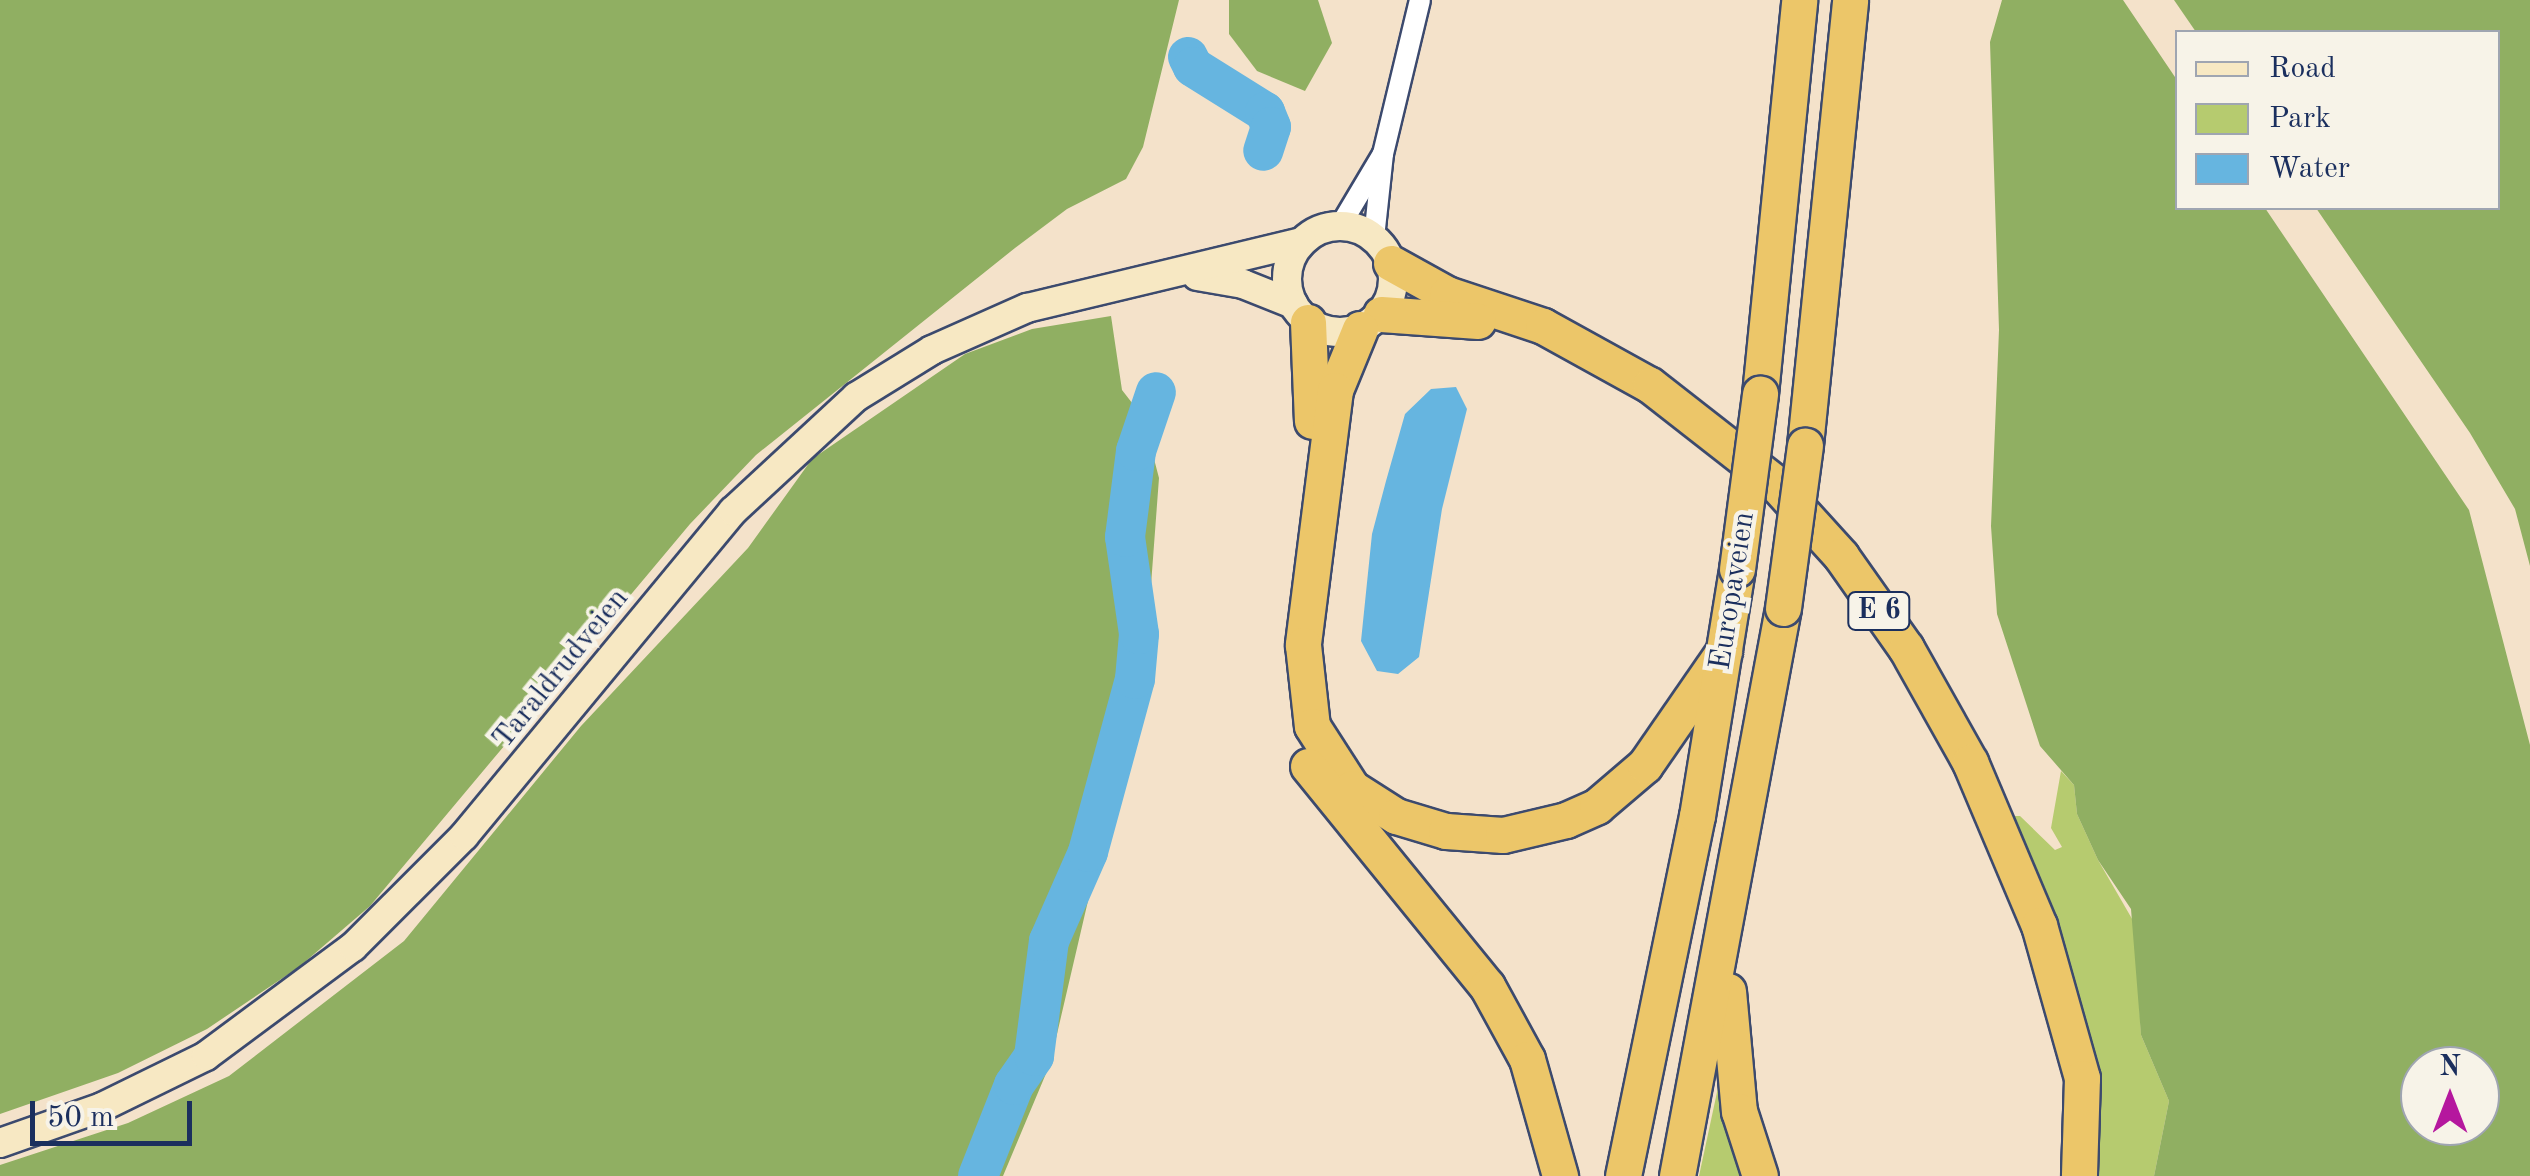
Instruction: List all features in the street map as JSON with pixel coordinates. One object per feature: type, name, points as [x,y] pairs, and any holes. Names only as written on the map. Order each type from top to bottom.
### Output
[{"type":"highway","name":"Europaveien","points":[[1623,1176],[1737,569],[1760,394],[1799,0]]},
{"type":"highway","name":"Europaveien","points":[[1677,1176],[1725,944],[1784,608],[1805,445],[1850,0]]},
{"type":"highway","name":"E 6","points":[[1382,250],[1447,294],[1543,326],[1650,384],[1774,482],[1840,556],[1906,648],[1970,762],[2039,925],[2082,1078],[2078,1176]]},
{"type":"highway","points":[[1301,313],[1312,418],[1284,644],[1291,729],[1332,802],[1487,986],[1527,1059],[1560,1176]]},
{"type":"highway","name":"E 6","points":[[1370,322],[1444,314],[1494,324],[1582,363],[1669,416],[1752,480],[1829,565],[1943,732],[2018,897],[2068,1067],[2075,1134],[2068,1176]]},
{"type":"highway","points":[[1370,322],[1333,405],[1303,658],[1312,726],[1352,788],[1396,816],[1446,831],[1503,835],[1566,820],[1597,806],[1645,765],[1724,651]]},
{"type":"highway","points":[[1725,944],[1739,1111],[1760,1176]]},
{"type":"main road","points":[[1340,226],[1382,250],[1393,290],[1370,322],[1333,332],[1301,313],[1288,272],[1302,242],[1340,226]]},
{"type":"main road","name":"Taraldrudveien","points":[[0,1143],[102,1107],[206,1056],[353,947],[464,836],[742,501],[856,397],[932,350],[1027,308],[1186,274],[1302,242]]},
{"type":"main road","name":"Taraldrudveien","points":[[1186,274],[1243,284],[1301,313]]},
{"type":"street","points":[[1382,250],[1384,154],[1420,0]]},
{"type":"street","points":[[1340,226],[1384,154]]},
{"type":"green space","points":[[0,0],[1179,0],[1143,147],[1126,179],[1067,209],[756,455],[690,524],[370,906],[299,967],[207,1029],[118,1073],[0,1114]]},
{"type":"green space","points":[[1229,0],[1318,0],[1332,43],[1305,91],[1257,71],[1229,34]]},
{"type":"green space","points":[[2002,0],[2123,0],[2175,77],[2175,210],[2266,210],[2469,510],[2530,745],[2530,1176],[2154,1176],[2169,1101],[2141,1035],[2131,909],[2098,860],[2077,814],[2074,785],[2040,746],[1997,614],[1991,526],[1999,330],[1990,42]]},
{"type":"green space","points":[[2174,0],[2530,0],[2530,566],[2515,509],[2470,433],[2317,210],[2500,210],[2500,30],[2195,30]]},
{"type":"green space","points":[[1111,316],[1122,390],[1143,417],[1159,478],[1146,652],[1050,1064],[1003,1176],[0,1176],[0,1165],[128,1123],[229,1076],[404,941],[581,726],[748,548],[812,459],[965,354],[1032,329]]},
{"type":"green space","points":[[2061,771],[2074,785],[2077,814],[2135,924],[2141,1035],[2169,1101],[2154,1176],[2092,1176],[2095,1104],[2007,816],[2020,816],[2055,850],[2062,847],[2051,828]]},
{"type":"green space","points":[[1722,1069],[1749,1176],[1699,1176]]},
{"type":"water","points":[[1456,387],[1467,409],[1442,509],[1419,657],[1398,674],[1377,671],[1361,641],[1372,534],[1386,481],[1405,414],[1431,389]]},
{"type":"waterway","points":[[1188,57],[1193,67],[1265,112],[1271,127],[1263,151]]},
{"type":"waterway","points":[[978,1176],[1014,1085],[1034,1056],[1049,941],[1088,852],[1135,679],[1139,634],[1125,537],[1136,451],[1156,392]]}]
